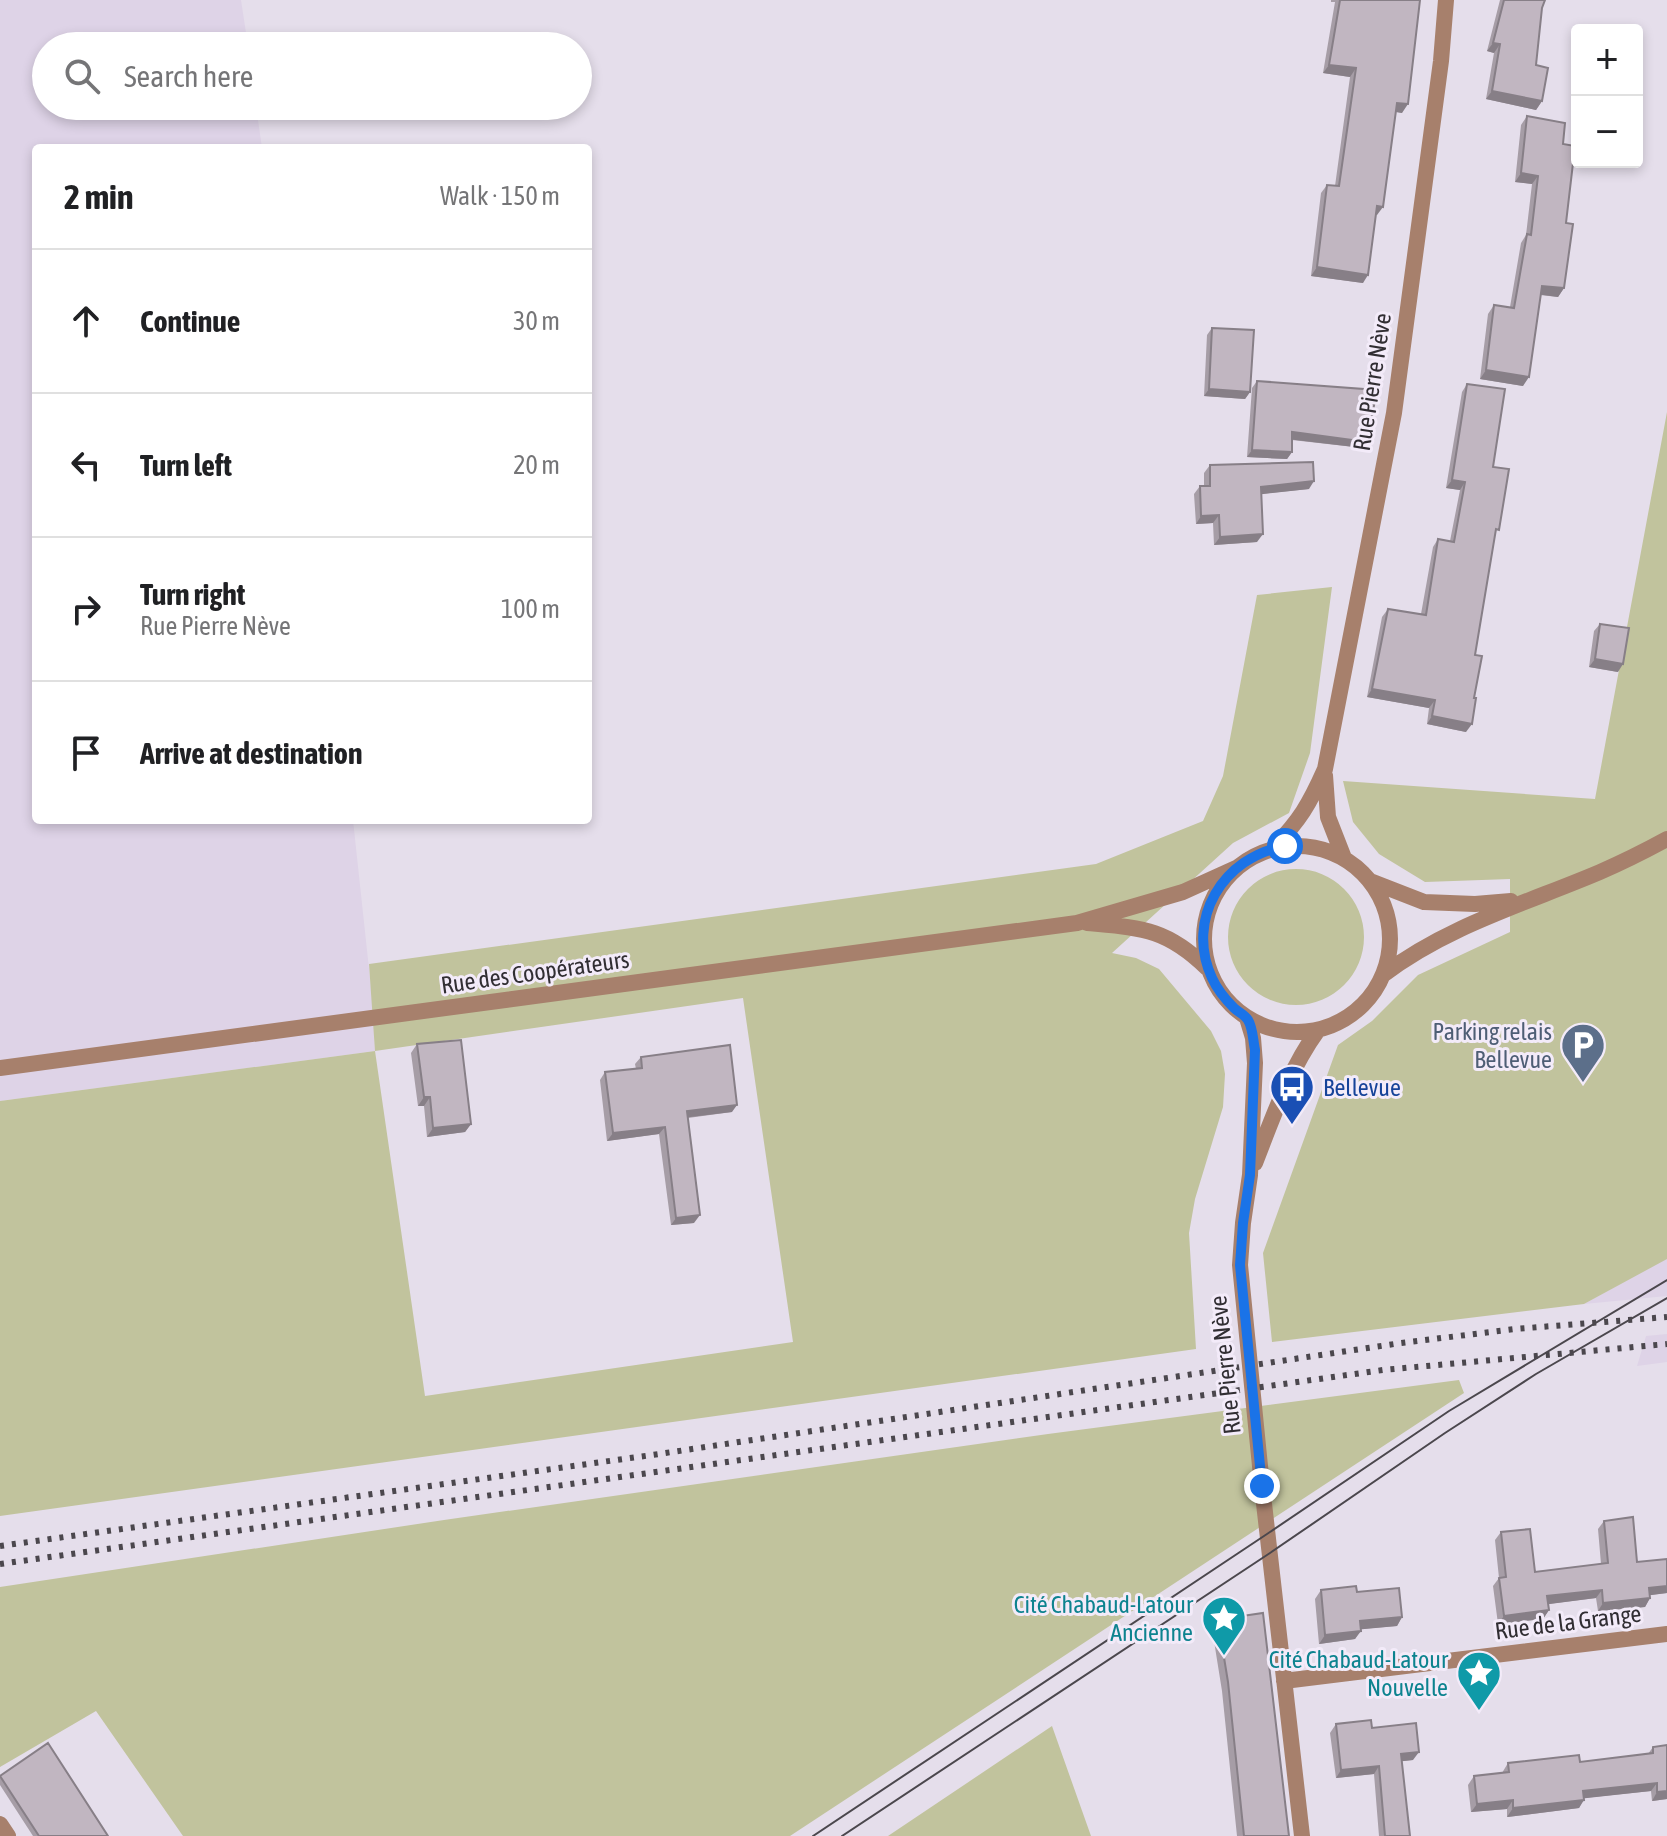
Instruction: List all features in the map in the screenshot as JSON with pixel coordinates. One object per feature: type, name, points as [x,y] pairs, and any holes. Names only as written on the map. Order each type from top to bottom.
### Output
[{"type":"street","name":"Rue Pierre Nève","points":[[1273,848],[1300,819],[1325,769],[1394,413],[1441,61],[1446,0]]},
{"type":"street","name":"Rue Pierre Nève","points":[[1325,769],[1328,817],[1344,858]]},
{"type":"street","points":[[1383,975],[1412,954],[1528,899],[1599,872],[1667,839]]},
{"type":"street","points":[[1310,846],[1344,858],[1369,880],[1382,902],[1389,926],[1389,951],[1383,975],[1370,997],[1352,1014],[1318,1030],[1281,1031],[1247,1018],[1219,991],[1208,969],[1203,941],[1206,914],[1218,888],[1247,859],[1273,848],[1310,846]]},
{"type":"street","name":"Rue des Coopérateurs","points":[[0,1068],[1077,923],[1183,892],[1236,868]]},
{"type":"street","points":[[1369,880],[1411,897],[1440,904],[1528,899]]},
{"type":"street","name":"Rue des Coopérateurs","points":[[1077,923],[1129,927],[1163,936],[1184,947],[1208,969]]},
{"type":"street","name":"Rue Pierre Nève","points":[[1247,1018],[1253,1038],[1255,1063],[1250,1175],[1240,1265],[1302,1836]]},
{"type":"street","name":"Rue Pierre Nève","points":[[1250,1175],[1291,1074],[1318,1030]]},
{"type":"street","name":"Rue de la Grange","points":[[1284,1681],[1667,1634]]},
{"type":"street","points":[[0,1824],[8,1836]]},
{"type":"shaded area","points":[[0,0],[241,0],[246,32],[32,32],[32,120],[258,120],[261,144],[32,144],[32,824],[353,824],[375,1051],[0,1101]]},
{"type":"shaded area","points":[[1667,1258],[1667,1296],[1584,1304],[1647,1269]]},
{"type":"shaded area","points":[[1667,1334],[1667,1362],[1637,1366],[1646,1336]]},
{"type":"green space","points":[[1667,412],[1667,1259],[1584,1304],[1272,1342],[1263,1253],[1338,1045],[1372,1021],[1418,975],[1510,932],[1510,879],[1425,882],[1379,854],[1353,822],[1343,781],[1595,799]]},
{"type":"green space","points":[[1332,587],[1310,753],[1289,813],[1233,843],[1112,953],[1136,958],[1159,969],[1211,1031],[1221,1051],[1225,1074],[1223,1107],[1195,1199],[1189,1233],[1196,1349],[0,1516],[0,1101],[375,1051],[369,964],[1096,864],[1203,821],[1223,776],[1257,595]],"holes":[[[743,998],[793,1342],[425,1396],[375,1051]]]},
{"type":"green space","points":[[1296,869],[1322,874],[1344,889],[1359,911],[1364,937],[1359,963],[1344,985],[1322,1000],[1296,1005],[1270,1000],[1248,985],[1233,963],[1228,937],[1233,911],[1248,889],[1270,874]]},
{"type":"green space","points":[[1459,1380],[1464,1393],[790,1836],[183,1836],[96,1711],[0,1767],[0,1587],[1048,1434]]},
{"type":"green space","points":[[1052,1726],[1091,1836],[888,1836]]},
{"type":"building","points":[[1340,0],[1420,0],[1408,104],[1397,103],[1383,207],[1377,206],[1368,275],[1317,267],[1327,185],[1339,186],[1356,68],[1329,65]]},
{"type":"building","points":[[1504,0],[1545,0],[1536,65],[1548,68],[1542,101],[1492,91],[1500,44],[1493,43]]},
{"type":"building","points":[[1527,116],[1565,123],[1563,144],[1571,145],[1572,168],[1566,223],[1573,224],[1564,288],[1542,286],[1529,377],[1486,370],[1494,305],[1514,308],[1527,234],[1531,235],[1538,176],[1521,173]]},
{"type":"building","points":[[1212,328],[1254,330],[1250,392],[1209,389]]},
{"type":"building","points":[[1257,381],[1377,390],[1367,442],[1292,432],[1292,452],[1252,450]]},
{"type":"building","points":[[1467,384],[1505,389],[1493,467],[1509,469],[1475,655],[1482,656],[1472,724],[1432,716],[1435,700],[1372,689],[1388,609],[1426,615],[1438,539],[1454,542],[1465,482],[1452,480]]},
{"type":"building","points":[[1313,462],[1314,481],[1261,487],[1263,534],[1220,537],[1219,515],[1201,516],[1200,486],[1210,486],[1210,465]]},
{"type":"building","points":[[1600,624],[1629,628],[1623,664],[1595,659]]},
{"type":"building","points":[[461,1040],[471,1124],[433,1128],[430,1097],[424,1097],[417,1044]]},
{"type":"building","points":[[730,1045],[737,1105],[687,1111],[700,1215],[676,1218],[665,1127],[613,1133],[605,1072],[642,1068],[641,1057]]},
{"type":"building","points":[[1633,1517],[1637,1562],[1667,1559],[1667,1586],[1649,1588],[1650,1598],[1603,1603],[1602,1590],[1547,1596],[1549,1610],[1504,1616],[1499,1578],[1506,1577],[1501,1532],[1530,1529],[1535,1572],[1608,1563],[1604,1521]]},
{"type":"building","points":[[1356,1586],[1357,1592],[1399,1588],[1402,1617],[1360,1621],[1361,1631],[1325,1635],[1321,1590]]},
{"type":"building","points":[[1263,1613],[1289,1836],[1244,1836],[1220,1633],[1237,1631],[1235,1617]]},
{"type":"building","points":[[1371,1720],[1372,1728],[1416,1723],[1419,1752],[1401,1754],[1410,1836],[1385,1836],[1379,1766],[1341,1770],[1336,1724]]},
{"type":"building","points":[[48,1743],[108,1836],[39,1836],[0,1776]]},
{"type":"building","points":[[1667,1745],[1667,1791],[1657,1792],[1657,1783],[1583,1791],[1584,1800],[1513,1808],[1513,1800],[1477,1804],[1474,1776],[1509,1772],[1508,1763],[1579,1755],[1580,1762],[1653,1753],[1653,1747]]},
{"type":"tram line","points":[[813,1836],[1449,1411],[1667,1280]]},
{"type":"tram line","points":[[842,1836],[1270,1553],[1445,1433],[1536,1374],[1667,1298]]},
{"type":"railway","points":[[0,1546],[652,1455],[1401,1343],[1515,1329],[1667,1317]]},
{"type":"railway","points":[[0,1564],[1383,1370],[1667,1344]]},
{"type":"place","name":"Parking relais Bellevue","points":[[1583,1084]]},
{"type":"place","name":"Bellevue","points":[[1292,1126]]},
{"type":"place","name":"Cité Chabaud-Latour Ancienne","points":[[1224,1657]]},
{"type":"place","name":"Cité Chabaud-Latour Nouvelle","points":[[1479,1712]]},
{"type":"route","points":[[1262,1486],[1240,1265],[1250,1175],[1255,1050],[1247,1018],[1227,1001],[1213,981],[1204,956],[1203,941],[1206,914],[1226,877],[1247,859],[1285,846]]}]
